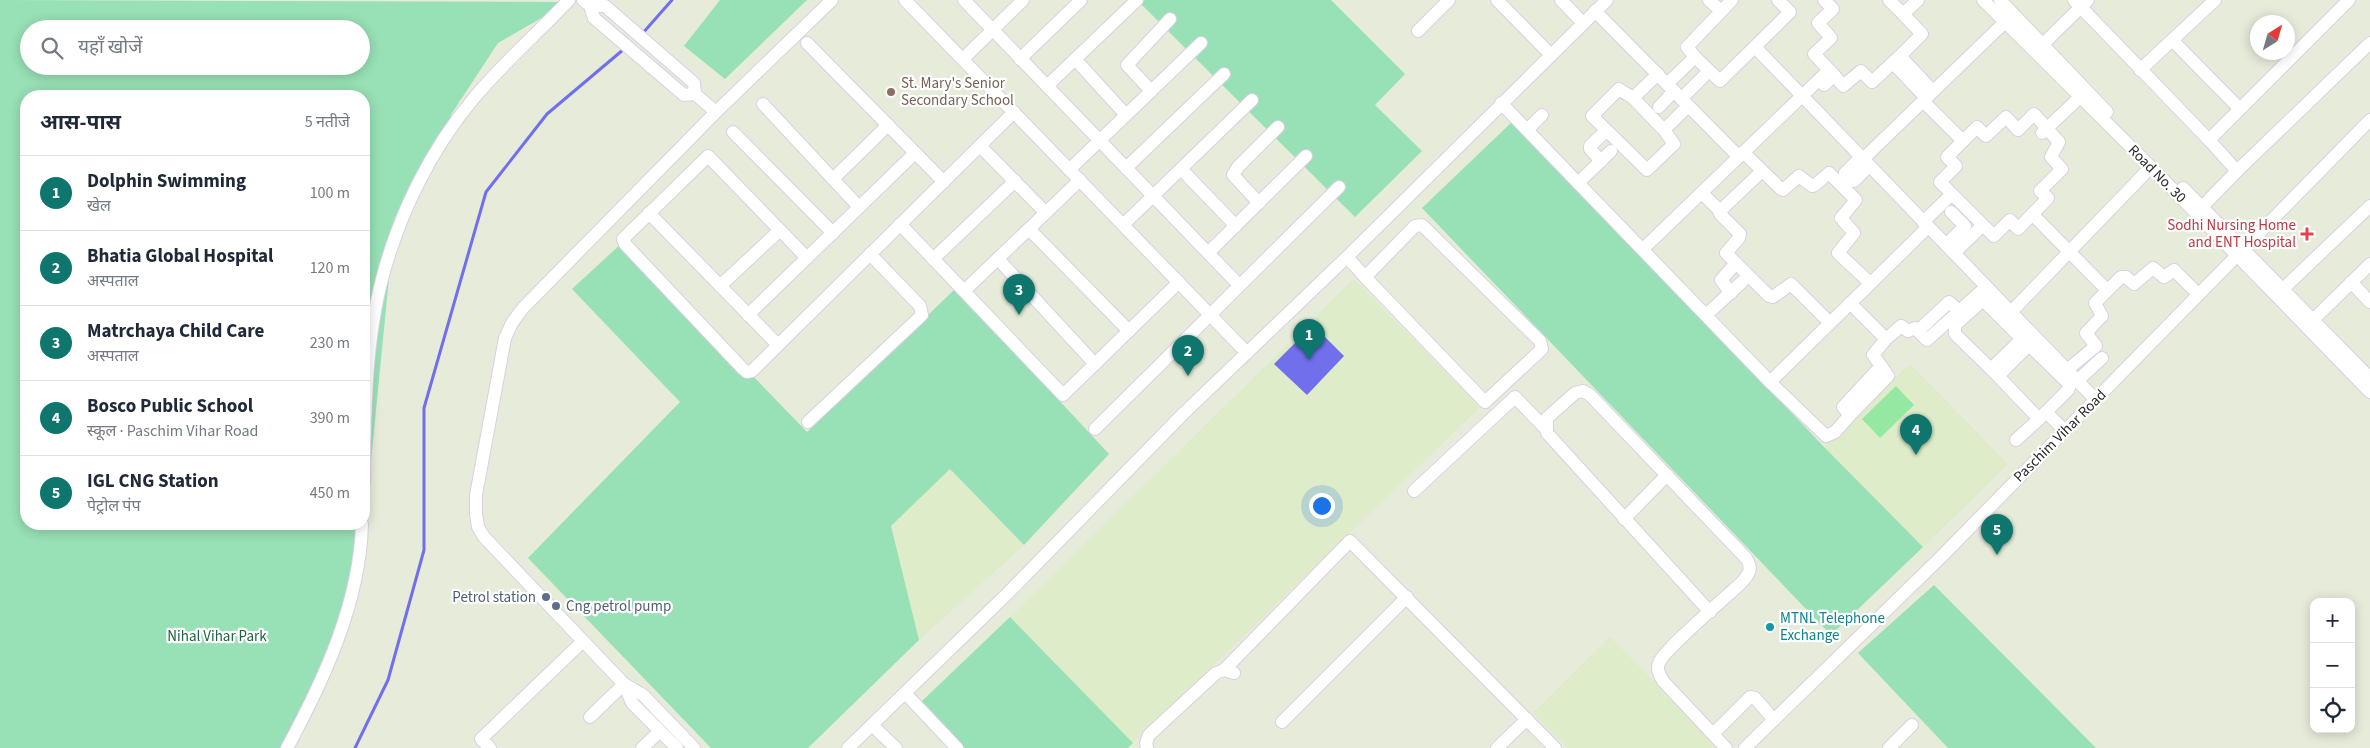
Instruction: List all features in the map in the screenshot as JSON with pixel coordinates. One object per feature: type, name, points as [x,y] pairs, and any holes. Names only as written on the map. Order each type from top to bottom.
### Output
[{"type":"street","points":[[370,359],[372,334],[382,279],[394,240],[425,172],[443,139],[474,97],[569,0]]},
{"type":"street","points":[[694,748],[643,695],[624,684],[484,537],[478,527],[476,495],[504,338],[512,323],[524,308],[716,112],[832,0]]},
{"type":"street","points":[[964,0],[1239,285]]},
{"type":"street","points":[[1020,58],[1081,0]]},
{"type":"street","points":[[1047,86],[1138,0]]},
{"type":"street","points":[[1418,31],[1450,0]]},
{"type":"street","points":[[1498,0],[1551,55]]},
{"type":"street","points":[[1561,0],[1583,23]]},
{"type":"street","points":[[848,748],[1607,0]]},
{"type":"street","points":[[1710,0],[1721,11]]},
{"type":"street","points":[[1732,0],[1687,47],[1720,81],[1790,12],[1783,2]]},
{"type":"street","points":[[1824,0],[1832,9],[1818,24],[1831,38],[1814,54],[1843,86],[1861,71],[1872,82],[1922,34],[1889,0]]},
{"type":"street","points":[[1903,14],[1918,0]]},
{"type":"street","name":"Road No. 30","points":[[1983,0],[2005,22],[2039,48],[2202,207],[2239,251],[2370,392]]},
{"type":"street","name":"Road No. 30","points":[[2000,0],[2080,97],[2239,251],[2283,289],[2370,378]]},
{"type":"street","points":[[2140,70],[2215,0]]},
{"type":"street","points":[[2209,140],[2349,0]]},
{"type":"street","points":[[963,59],[1020,1]]},
{"type":"street","points":[[911,2],[963,59],[1247,353]]},
{"type":"street","points":[[2039,48],[2081,2],[2140,70],[2237,171]]},
{"type":"street","points":[[586,3],[609,6],[694,83],[695,94],[716,112]]},
{"type":"street","points":[[586,3],[594,18],[684,95],[695,94]]},
{"type":"street","points":[[1595,11],[1678,95],[1783,190],[1798,176],[1813,186],[1827,173],[1845,182],[1856,200],[1841,217],[1854,232],[1838,253],[1870,284]]},
{"type":"street","points":[[1151,91],[1127,65],[1170,19]]},
{"type":"street","points":[[1845,182],[1846,174],[1864,160],[2005,22]]},
{"type":"street","points":[[2172,40],[2240,109]]},
{"type":"street","points":[[807,43],[944,182]]},
{"type":"street","points":[[1070,170],[1201,43]]},
{"type":"street","points":[[2202,207],[2370,43]]},
{"type":"street","points":[[1755,47],[2011,312],[2028,340],[2070,385],[2068,390],[2016,440]]},
{"type":"street","points":[[1664,130],[1695,57]]},
{"type":"street","points":[[1075,59],[1126,115]]},
{"type":"street","points":[[1896,59],[1962,141]]},
{"type":"street","points":[[1659,107],[1709,71]]},
{"type":"street","points":[[1643,249],[1741,154],[1831,72]]},
{"type":"street","points":[[1126,168],[1224,74]]},
{"type":"street","points":[[1634,98],[1658,74]]},
{"type":"street","points":[[1621,88],[1634,98],[1674,142],[1647,170],[1592,116],[1621,88]]},
{"type":"street","points":[[2041,129],[2080,97]]},
{"type":"street","points":[[1123,224],[1252,100]]},
{"type":"street","points":[[1501,103],[1770,382],[1826,436],[1835,432],[1850,415],[1843,407],[1882,366],[1873,355],[1886,339],[1901,326],[1908,331],[1915,328],[1926,340],[1986,286]]},
{"type":"street","points":[[763,104],[859,207]]},
{"type":"street","points":[[807,258],[708,156],[623,239],[625,244],[743,369],[748,372],[752,371],[777,344],[1014,112]]},
{"type":"street","points":[[2041,129],[2060,142],[2051,157],[2062,169],[2040,191],[2048,198],[2018,229],[2010,220],[1994,236],[1940,182],[1956,166],[1947,157],[1962,141],[1977,127],[1986,136],[2006,117],[2018,130],[2034,114],[2041,129],[2053,144]]},
{"type":"street","points":[[1527,130],[1542,115]]},
{"type":"street","points":[[833,179],[888,125]]},
{"type":"street","name":"Paschim Vihar Road","points":[[1745,748],[1941,557],[2065,432],[2239,251],[2368,125]]},
{"type":"street","points":[[1259,203],[1233,175],[1238,167],[1278,127]]},
{"type":"street","points":[[1601,161],[1590,149],[1590,146],[1606,131]]},
{"type":"street","points":[[732,132],[833,233]]},
{"type":"street","points":[[980,146],[1046,213]]},
{"type":"street","points":[[1578,183],[1611,151]]},
{"type":"street","points":[[748,315],[915,153]]},
{"type":"street","points":[[1208,253],[1306,156]]},
{"type":"street","points":[[2011,312],[2151,167]]},
{"type":"street","points":[[1180,169],[1236,226]]},
{"type":"street","points":[[1720,211],[1762,170]]},
{"type":"street","points":[[964,291],[1080,180]]},
{"type":"street","points":[[933,259],[1015,181]]},
{"type":"street","points":[[1095,429],[1339,187]]},
{"type":"street","points":[[1702,193],[1740,234],[1739,238],[1726,253],[1771,297],[1789,285],[1794,286],[1830,323]]},
{"type":"street","points":[[1770,382],[1870,284],[1952,194]]},
{"type":"street","points":[[2283,289],[2370,206]]},
{"type":"street","points":[[1950,249],[1965,226],[1951,212]]},
{"type":"street","points":[[649,213],[777,344]]},
{"type":"street","points":[[2032,214],[2107,290]]},
{"type":"street","points":[[900,224],[1063,396],[1179,282]]},
{"type":"street","points":[[1347,257],[1365,277],[1485,402],[1542,348],[1540,341],[1422,225],[1415,226],[1365,277]]},
{"type":"street","points":[[1950,249],[1983,225]]},
{"type":"street","points":[[1029,229],[1129,331]]},
{"type":"street","points":[[720,286],[780,230]]},
{"type":"street","points":[[808,422],[922,315],[920,306],[870,254]]},
{"type":"street","points":[[998,259],[1095,364]]},
{"type":"street","points":[[1731,293],[1721,280],[1736,263]]},
{"type":"street","points":[[2312,320],[2370,264]]},
{"type":"street","points":[[2068,370],[2096,346],[2086,333],[2102,316],[2095,305],[2122,276],[2133,284],[2138,283],[2154,268],[2164,277],[2174,270],[2198,294]]},
{"type":"street","points":[[1706,316],[1742,282]]},
{"type":"street","points":[[2351,282],[2370,302]]},
{"type":"street","points":[[2065,432],[2042,415],[1955,334],[1955,325],[1983,300],[2028,340],[2068,370],[2096,400]]},
{"type":"street","points":[[1850,303],[1886,339]]},
{"type":"street","points":[[1995,372],[2028,340]]},
{"type":"street","points":[[2077,380],[2102,358]]},
{"type":"street","points":[[1710,612],[1549,436],[1545,421],[1550,414],[1575,393],[1579,391],[1586,392],[1746,558],[1750,565],[1745,579],[1710,612],[1664,655],[1658,664],[1658,673],[1663,681],[1726,748]]},
{"type":"street","points":[[1414,492],[1515,397],[1546,429]]},
{"type":"street","points":[[1624,519],[1667,475]]},
{"type":"street","points":[[287,748],[320,683],[348,604],[358,566],[361,530]]},
{"type":"street","points":[[1148,748],[1146,742],[1149,735],[1216,673],[1229,672],[1350,541],[1555,748]]},
{"type":"street","points":[[1282,722],[1407,597]]},
{"type":"street","points":[[481,745],[583,641]]},
{"type":"street","points":[[590,717],[624,684]]},
{"type":"street","points":[[624,684],[632,702],[677,748]]},
{"type":"street","points":[[905,693],[957,748]]},
{"type":"street","points":[[1713,734],[1750,697],[1755,698],[1774,720]]},
{"type":"street","points":[[1497,748],[1527,719]]},
{"type":"street","points":[[872,724],[896,748]]},
{"type":"street","points":[[1889,748],[1912,725]]},
{"type":"street","points":[[642,748],[660,731]]},
{"type":"shaded area","points":[[1354,279],[1480,407],[1133,743],[1010,617]]},
{"type":"shaded area","points":[[1313,325],[1344,356],[1307,395],[1274,364]]},
{"type":"shaded area","points":[[1910,364],[2008,464],[1923,547],[1824,447]]},
{"type":"shaded area","points":[[950,469],[1024,545],[919,640],[891,526]]},
{"type":"shaded area","points":[[1610,637],[1716,743],[1711,748],[1568,748],[1533,713]]},
{"type":"green space","name":"Nihal Vihar Park","points":[[0,0],[569,2],[498,43],[452,113],[391,258],[370,471],[370,90],[20,90],[20,530],[364,530],[358,593],[325,685],[290,748],[0,748]]},
{"type":"green space","points":[[720,0],[807,0],[725,79],[684,46]]},
{"type":"green space","points":[[1137,0],[1331,0],[1405,74],[1375,105],[1422,151],[1355,217]]},
{"type":"green space","points":[[1514,120],[1824,447],[1923,547],[1831,635],[1422,208]]},
{"type":"green space","points":[[623,242],[807,432],[955,289],[1109,454],[1024,545],[950,469],[891,526],[919,640],[808,748],[711,748],[528,558],[680,402],[572,289]]},
{"type":"green space","points":[[1896,386],[1914,405],[1880,438],[1862,419]]},
{"type":"green space","points":[[1934,585],[2096,748],[1948,748],[1858,653]]},
{"type":"green space","points":[[1010,617],[1133,743],[1128,748],[965,748],[921,702]]},
{"type":"waterway","points":[[642,34],[672,0]]},
{"type":"waterway","points":[[355,748],[388,680],[424,550],[424,408],[486,192],[547,114],[624,49]]},
{"type":"place","name":"St. Mary's Senior Secondary School","points":[[891,92]]},
{"type":"place","name":"Sodhi Nursing Home and ENT Hospital","points":[[2307,234]]},
{"type":"place","name":"Matrchaya Child Care","points":[[1019,315]]},
{"type":"place","name":"Dolphin Swimming","points":[[1309,360]]},
{"type":"place","name":"Bhatia Global Hospital","points":[[1188,376]]},
{"type":"place","name":"Bosco Public School","points":[[1916,455]]},
{"type":"place","name":"IGL CNG Station","points":[[1997,555]]},
{"type":"place","name":"Petrol station","points":[[546,597]]},
{"type":"place","name":"Cng petrol pump","points":[[556,606]]},
{"type":"place","name":"MTNL Telephone Exchange","points":[[1770,627]]}]
